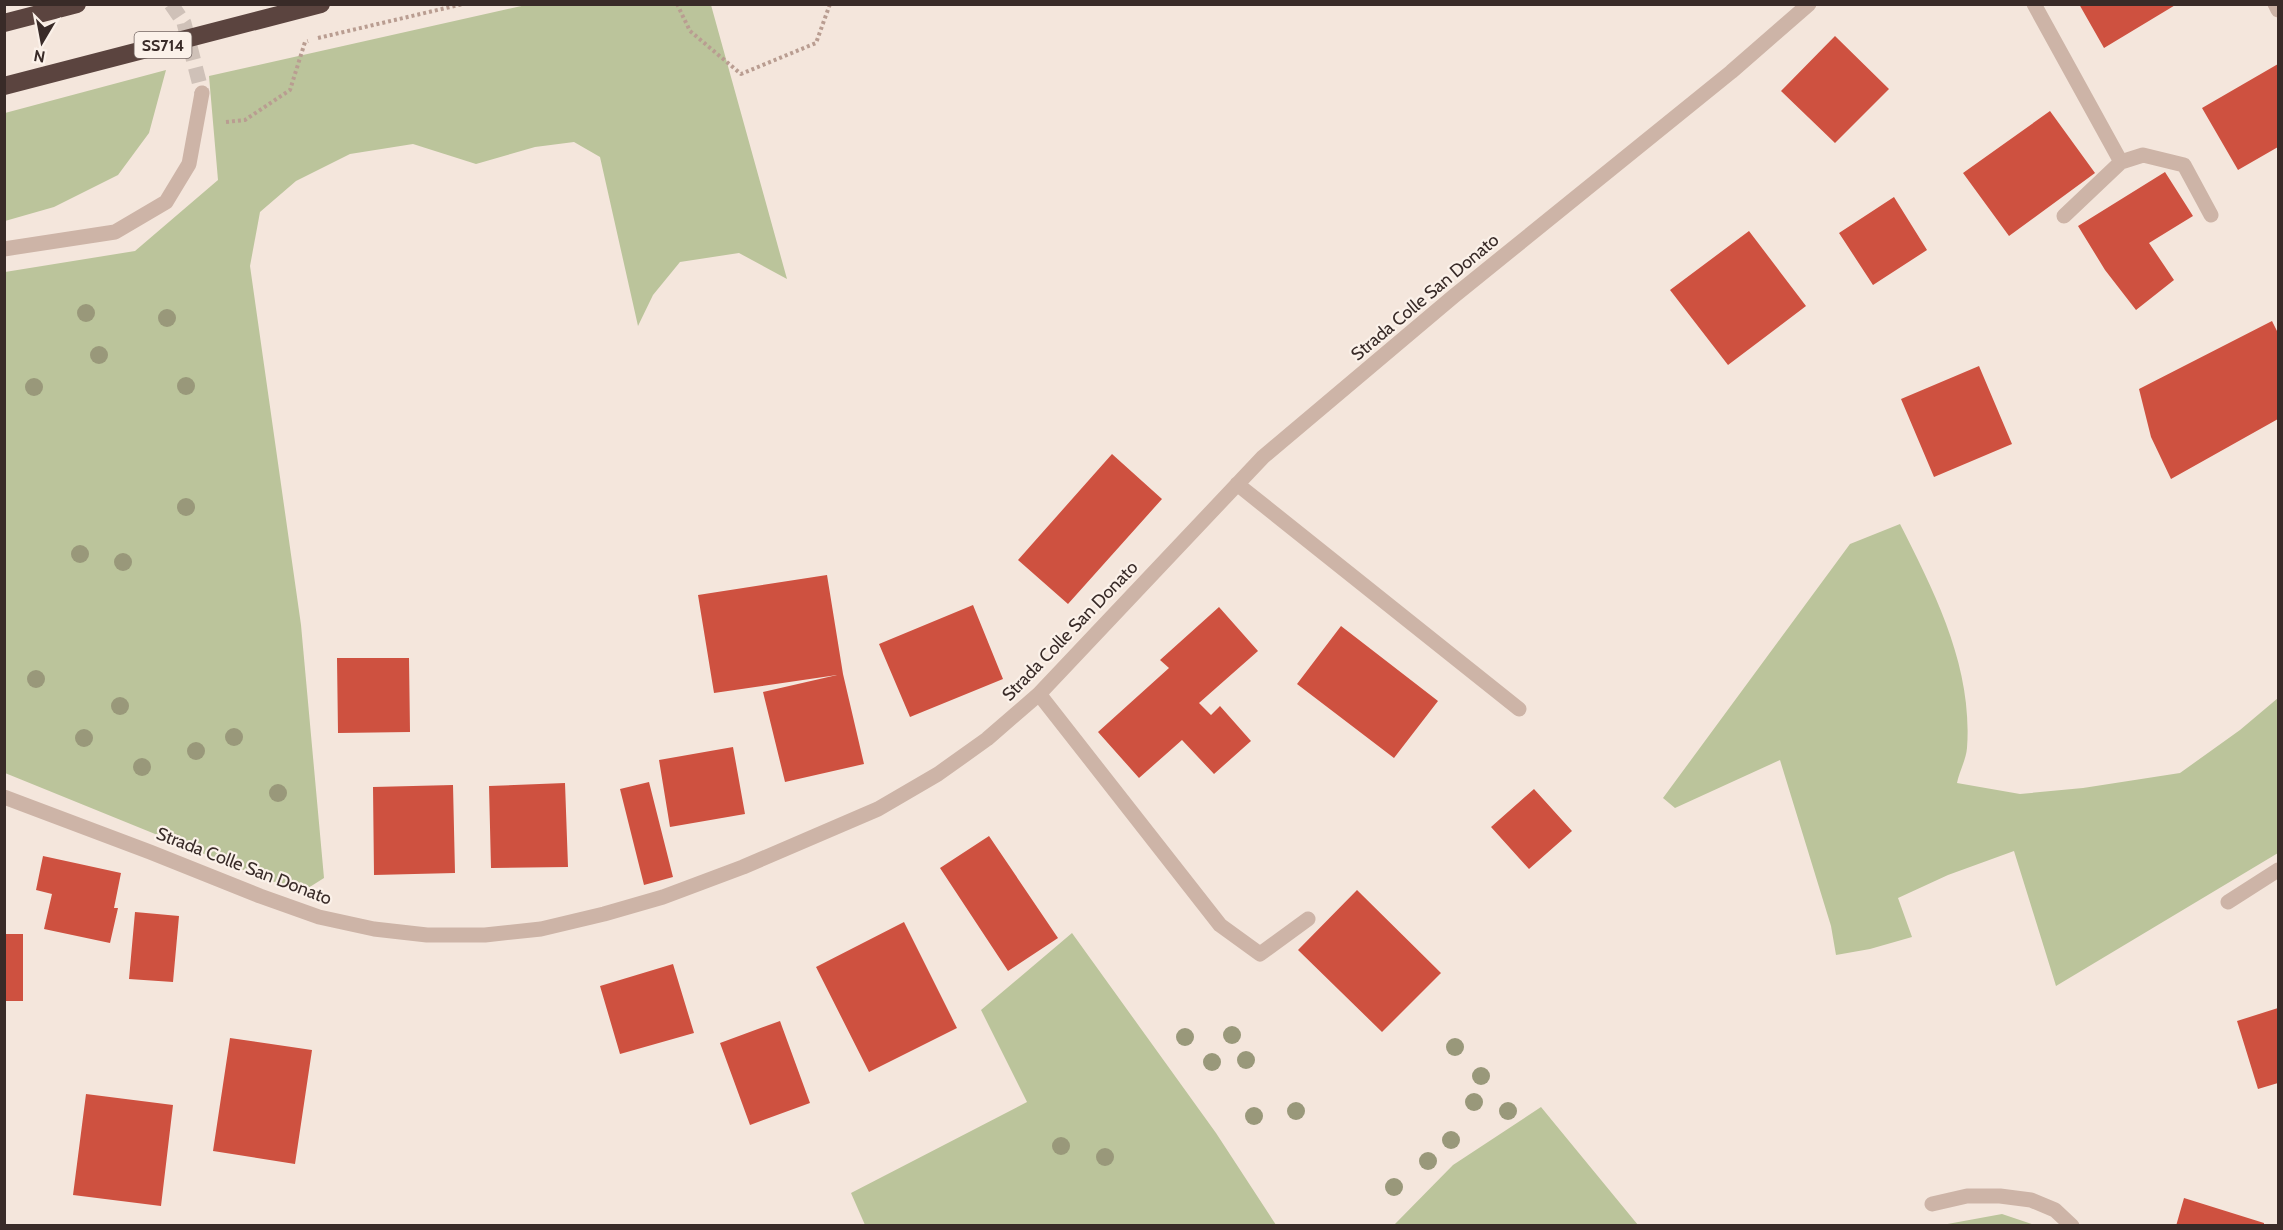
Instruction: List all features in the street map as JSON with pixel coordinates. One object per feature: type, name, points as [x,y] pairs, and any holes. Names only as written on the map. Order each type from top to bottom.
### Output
[{"type":"highway","points":[[4,22],[77,4]]},
{"type":"highway","name":"SS714","points":[[4,86],[321,4]]},
{"type":"street","name":"Strada Colle San Donato","points":[[4,798],[150,852],[260,897],[319,917],[374,929],[427,935],[485,935],[541,929],[604,914],[663,897],[742,867],[878,809],[938,774],[987,739],[1039,694],[1263,457],[1390,350],[1731,72],[1809,4]]},
{"type":"street","points":[[2034,4],[2121,162]]},
{"type":"street","points":[[2275,4],[2278,10]]},
{"type":"street","points":[[4,249],[115,232],[165,202],[189,164],[202,93]]},
{"type":"street","points":[[2064,216],[2121,162],[2143,155],[2184,165],[2211,215]]},
{"type":"street","points":[[1237,484],[1519,709]]},
{"type":"street","points":[[1039,694],[1220,925],[1260,954],[1308,919]]},
{"type":"street","points":[[2229,902],[2278,870]]},
{"type":"street","points":[[1932,1204],[1967,1196],[2000,1196],[2031,1200],[2055,1210],[2072,1226]]},
{"type":"path","points":[[196,125],[245,120],[290,90],[305,42],[464,4]]},
{"type":"path","points":[[677,4],[690,31],[741,74],[816,43],[830,4]]},
{"type":"green space","points":[[526,5],[711,5],[787,279],[739,253],[680,262],[653,295],[638,326],[600,157],[574,142],[535,147],[476,164],[413,144],[350,154],[296,181],[260,212],[250,266],[301,625],[324,878],[305,890],[271,881],[5,773],[5,272],[135,251],[218,180],[209,76]]},
{"type":"green space","points":[[166,70],[149,133],[118,175],[54,207],[5,221],[5,113]]},
{"type":"green space","points":[[1900,524],[1938,604],[1958,660],[1967,718],[1967,748],[1957,783],[2020,794],[2083,788],[2180,773],[2240,730],[2278,698],[2278,853],[2056,986],[2014,851],[1948,875],[1898,898],[1912,937],[1870,949],[1836,955],[1831,926],[1780,760],[1675,808],[1663,798],[1850,544]]},
{"type":"green space","points":[[1072,933],[1216,1133],[1276,1225],[865,1225],[851,1193],[1027,1102],[981,1010]]},
{"type":"green space","points":[[1541,1107],[1638,1225],[1394,1225],[1453,1165]]},
{"type":"green space","points":[[2002,1214],[2035,1225],[1942,1225]]},
{"type":"building","points":[[2079,4],[2177,4],[2104,48]]},
{"type":"building","points":[[1835,36],[1889,89],[1835,143],[1781,91]]},
{"type":"building","points":[[2278,64],[2278,147],[2238,170],[2202,108]]},
{"type":"building","points":[[2050,111],[2095,173],[2009,236],[1963,173]]},
{"type":"building","points":[[2165,172],[2193,216],[2149,243],[2174,280],[2136,310],[2105,270],[2078,226]]},
{"type":"building","points":[[1894,197],[1927,250],[1873,285],[1839,233]]},
{"type":"building","points":[[1749,231],[1806,306],[1728,365],[1670,290]]},
{"type":"building","points":[[2272,321],[2278,333],[2278,419],[2171,479],[2151,437],[2139,389]]},
{"type":"building","points":[[1979,366],[2012,444],[1934,477],[1901,399]]},
{"type":"building","points":[[1112,454],[1162,499],[1068,604],[1018,560]]},
{"type":"building","points":[[827,575],[843,674],[864,764],[785,782],[763,692],[837,675],[714,693],[698,595]]},
{"type":"building","points":[[973,605],[1003,679],[910,717],[879,644]]},
{"type":"building","points":[[1219,607],[1258,651],[1199,703],[1211,715],[1220,706],[1251,741],[1214,774],[1182,740],[1139,778],[1098,732],[1169,668],[1160,660]]},
{"type":"building","points":[[1341,626],[1438,701],[1394,758],[1297,684]]},
{"type":"building","points":[[337,658],[409,658],[410,732],[338,733]]},
{"type":"building","points":[[733,747],[745,814],[670,827],[659,760]]},
{"type":"building","points":[[649,782],[673,877],[644,885],[620,789]]},
{"type":"building","points":[[565,783],[568,867],[491,868],[489,786]]},
{"type":"building","points":[[453,785],[455,873],[374,875],[373,787]]},
{"type":"building","points":[[1534,789],[1572,831],[1529,869],[1491,827]]},
{"type":"building","points":[[989,836],[1058,938],[1008,971],[940,868]]},
{"type":"building","points":[[43,856],[121,873],[114,908],[118,908],[110,943],[44,929],[52,894],[36,890]]},
{"type":"building","points":[[1357,890],[1441,973],[1382,1032],[1298,950]]},
{"type":"building","points":[[135,912],[179,916],[173,982],[129,979]]},
{"type":"building","points":[[904,922],[957,1028],[869,1072],[816,967]]},
{"type":"building","points":[[4,934],[23,934],[23,1001],[4,1001]]},
{"type":"building","points":[[673,964],[694,1033],[620,1054],[600,986]]},
{"type":"building","points":[[2278,1008],[2278,1083],[2258,1089],[2237,1021]]},
{"type":"building","points":[[780,1021],[810,1103],[750,1125],[720,1043]]},
{"type":"building","points":[[230,1038],[312,1050],[295,1164],[213,1151]]},
{"type":"building","points":[[86,1094],[173,1105],[161,1206],[73,1195]]},
{"type":"building","points":[[2184,1198],[2264,1223],[2264,1226],[2176,1226]]},
{"type":"tunnel","points":[[171,4],[184,23],[202,93]]}]
